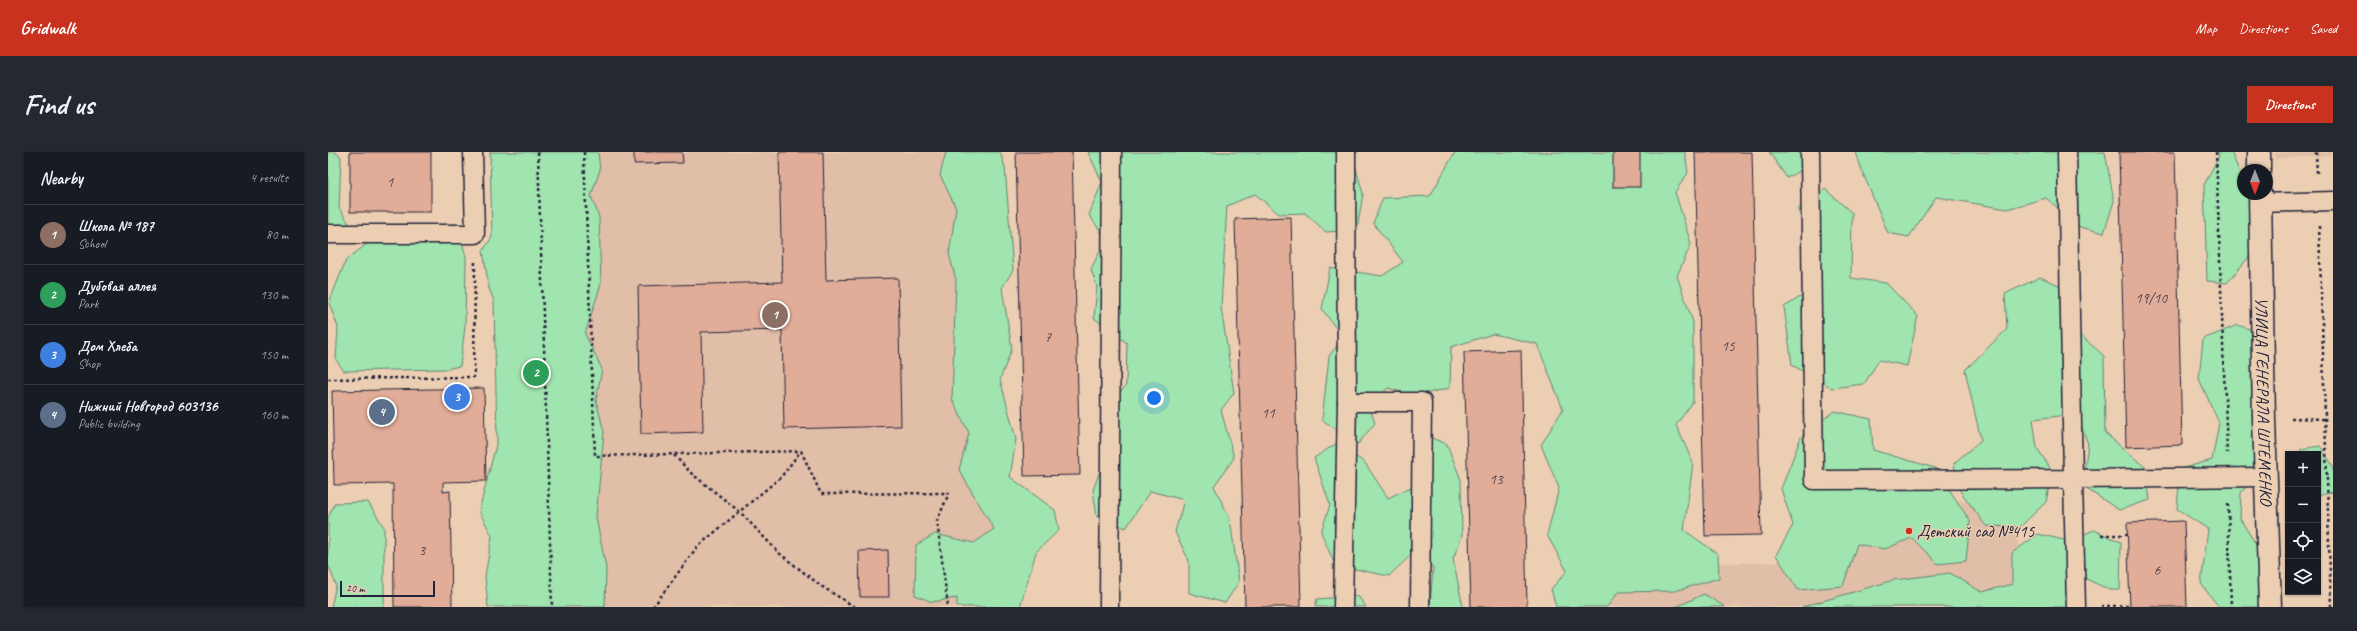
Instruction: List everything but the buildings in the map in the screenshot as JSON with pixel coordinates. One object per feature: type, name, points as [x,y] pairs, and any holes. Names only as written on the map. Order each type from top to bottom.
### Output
[{"type":"street","points":[[2259,152],[2259,164]]},
{"type":"street","name":"УЛИЦА ГЕНЕРАЛА ШТЕМЕНКО","points":[[2260,200],[2264,419],[2270,607]]},
{"type":"lane","points":[[328,234],[475,234],[473,152]]},
{"type":"lane","points":[[1109,607],[1112,152]]},
{"type":"lane","points":[[1343,607],[1347,402],[1346,152]]},
{"type":"lane","points":[[1810,152],[1814,480],[2266,477]]},
{"type":"lane","points":[[2067,152],[2076,607]]},
{"type":"lane","points":[[2273,199],[2326,201]]},
{"type":"lane","points":[[1347,402],[1422,402],[1420,607]]},
{"type":"path","points":[[538,152],[552,607]]},
{"type":"path","points":[[584,152],[596,456],[674,456],[801,451]]},
{"type":"path","points":[[2216,152],[2228,478],[2231,607]]},
{"type":"path","points":[[2316,152],[2326,201],[2325,419],[2331,607]]},
{"type":"path","points":[[328,379],[474,377],[475,234]]},
{"type":"path","points":[[2264,419],[2325,419]]},
{"type":"path","points":[[653,607],[697,547],[781,477],[801,451]]},
{"type":"path","points":[[801,451],[821,494],[949,493],[937,521],[948,607]]},
{"type":"path","points":[[674,456],[691,473],[740,512],[780,554],[821,586],[855,607]]},
{"type":"path","points":[[2116,535],[2128,535]]},
{"type":"path","points":[[2119,606],[2130,606]]},
{"type":"shaded area","points":[[568,152],[967,152],[1015,607],[590,607]]},
{"type":"shaded area","points":[[2275,152],[2333,152],[2333,155],[2275,159]]},
{"type":"shaded area","name":"Детский сад №415","points":[[1806,500],[2002,500],[2027,566],[2028,607],[1578,607],[1578,565],[1804,562]]},
{"type":"green space","points":[[328,152],[335,152],[341,157],[339,208],[350,225],[334,244],[328,242]]},
{"type":"green space","points":[[490,152],[598,152],[600,170],[591,196],[599,217],[601,284],[585,334],[602,369],[596,400],[604,432],[596,517],[606,568],[605,607],[488,607],[485,576],[492,536],[479,511],[497,441],[494,301],[489,288],[483,251],[492,237]]},
{"type":"green space","points":[[946,152],[1000,152],[1005,167],[1013,270],[1002,288],[1012,349],[1000,379],[1016,439],[1010,477],[1055,510],[1059,530],[1036,552],[1020,607],[957,607],[957,598],[932,602],[915,595],[916,545],[935,534],[974,543],[994,529],[959,470],[969,433],[952,399],[956,280],[949,254],[956,208],[940,175]]},
{"type":"green space","points":[[1088,152],[1358,152],[1353,157],[1363,194],[1357,230],[1326,232],[1305,213],[1279,214],[1255,194],[1227,206],[1221,307],[1234,393],[1221,410],[1234,458],[1214,486],[1230,519],[1239,582],[1225,603],[1189,593],[1189,561],[1175,532],[1184,500],[1150,491],[1126,528],[1097,517],[1093,490],[1106,454],[1102,415],[1126,385],[1127,343],[1094,318],[1097,287],[1091,269],[1106,239],[1089,215],[1102,182]]},
{"type":"green space","points":[[1455,152],[1685,152],[1688,173],[1675,192],[1691,244],[1677,276],[1693,322],[1693,402],[1676,425],[1693,463],[1684,530],[1718,554],[1719,578],[1675,591],[1618,592],[1607,607],[1556,607],[1551,589],[1567,571],[1547,535],[1559,488],[1541,445],[1563,409],[1537,344],[1493,334],[1451,347],[1450,388],[1415,396],[1388,388],[1369,406],[1375,423],[1358,444],[1322,420],[1329,356],[1343,338],[1322,309],[1330,268],[1382,276],[1403,262],[1373,223],[1383,198],[1430,196]]},
{"type":"green space","points":[[1769,152],[1802,152],[1801,170],[1787,178]]},
{"type":"green space","points":[[1856,152],[2105,152],[2114,201],[2104,233],[2080,227],[2046,198],[2007,209],[1936,197],[1909,237],[1888,233],[1862,171]]},
{"type":"green space","points":[[2217,152],[2231,152],[2237,166],[2237,200],[2249,200],[2254,251],[2227,283],[2207,281],[2204,185],[2219,156]]},
{"type":"green space","points":[[1825,189],[1852,213],[1851,278],[1886,283],[1918,316],[1907,366],[1879,360],[1864,384],[1832,388],[1792,365],[1784,307],[1820,285],[1798,209]]},
{"type":"green space","points":[[457,224],[466,257],[465,327],[460,366],[446,369],[344,371],[336,360],[338,327],[329,303],[346,260],[389,227]]},
{"type":"green space","points":[[2040,277],[2078,293],[2077,332],[2104,356],[2105,433],[2145,467],[2150,500],[2119,510],[2082,486],[2088,444],[2077,414],[2033,419],[2037,448],[2052,471],[2046,502],[2020,527],[1986,526],[1958,488],[1954,463],[1981,440],[1965,370],[2007,329],[2005,294]]},
{"type":"green space","points":[[2238,325],[2266,335],[2271,456],[2241,493],[2240,519],[2276,576],[2277,607],[2219,607],[2201,584],[2208,529],[2177,509],[2180,469],[2212,460],[2219,423],[2199,379],[2203,339]]},
{"type":"green space","points":[[1834,411],[1871,419],[1873,450],[1935,468],[1970,521],[1966,561],[1938,564],[1912,538],[1885,549],[1857,544],[1843,586],[1798,590],[1776,555],[1793,525],[1781,489],[1801,437]]},
{"type":"green space","points":[[1429,437],[1447,444],[1461,480],[1462,536],[1453,559],[1463,607],[1430,607],[1433,567],[1411,555],[1389,576],[1335,565],[1321,532],[1330,505],[1314,458],[1337,443],[1365,463],[1388,498],[1415,485]]},
{"type":"green space","points":[[2320,446],[2333,466],[2333,492],[2321,495],[2321,451],[2300,451],[2301,449]]},
{"type":"green space","points":[[368,502],[384,527],[384,607],[331,607],[336,585],[328,564],[328,518],[335,503]]},
{"type":"green space","points":[[2094,530],[2121,542],[2120,590],[2110,590],[2084,578],[2080,607],[1802,607],[1894,580],[1950,573],[1982,592],[2012,584],[2012,553],[2038,534],[2068,541]]},
{"type":"green space","points":[[1704,594],[1725,607],[1676,607]]},
{"type":"green space","points":[[1358,596],[1366,607],[1315,607],[1317,599]]},
{"type":"place","name":"Школа № 187","points":[[775,315]]},
{"type":"place","name":"Дубовая аллея","points":[[536,373]]},
{"type":"place","name":"Дом Хлеба","points":[[457,397]]},
{"type":"place","name":"Нижний Новгород 603136","points":[[382,412]]},
{"type":"place","name":"Детский сад №415","points":[[1909,531]]}]
